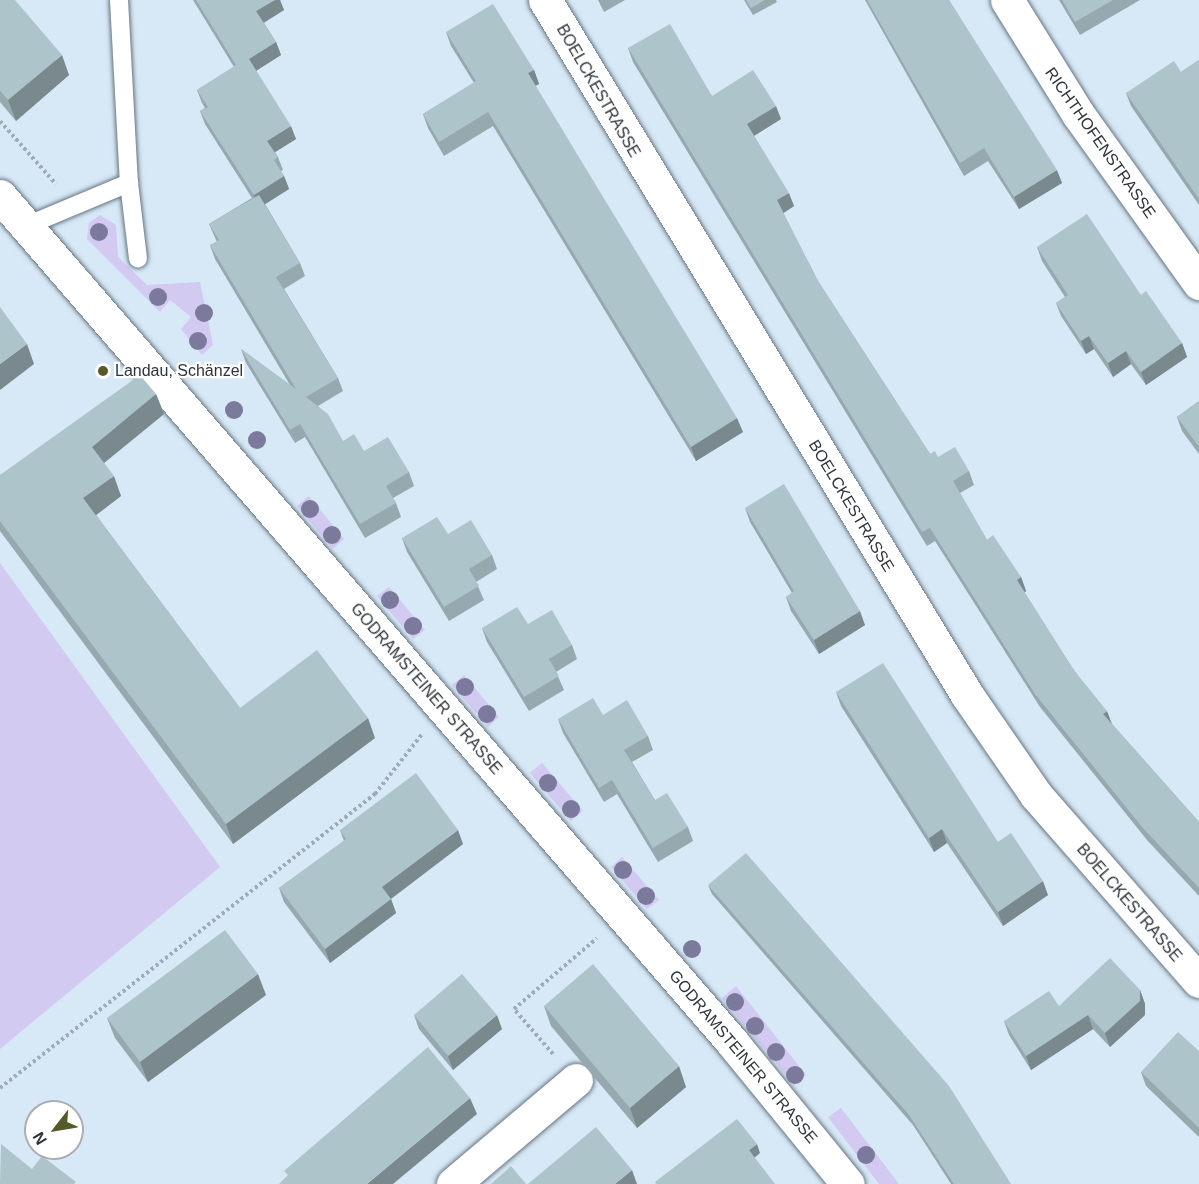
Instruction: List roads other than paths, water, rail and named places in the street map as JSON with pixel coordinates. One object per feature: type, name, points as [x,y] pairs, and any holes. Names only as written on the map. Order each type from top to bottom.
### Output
[{"type":"street","name":"BOELCKESTRASSE","points":[[545,0],[967,695],[1036,795],[1199,981]]},
{"type":"street","name":"RICHTHOFENSTRASSE","points":[[1007,0],[1107,156],[1199,283]]},
{"type":"street","name":"GODRAMSTEINER STRASSE","points":[[0,196],[732,1042],[848,1184]]},
{"type":"street","points":[[453,1184],[576,1080]]},
{"type":"lane","points":[[119,0],[129,183],[138,258]]},
{"type":"lane","points":[[26,226],[72,203],[129,183]]},
{"type":"place","name":"Landau, Schänzel","points":[[103,371]]}]
